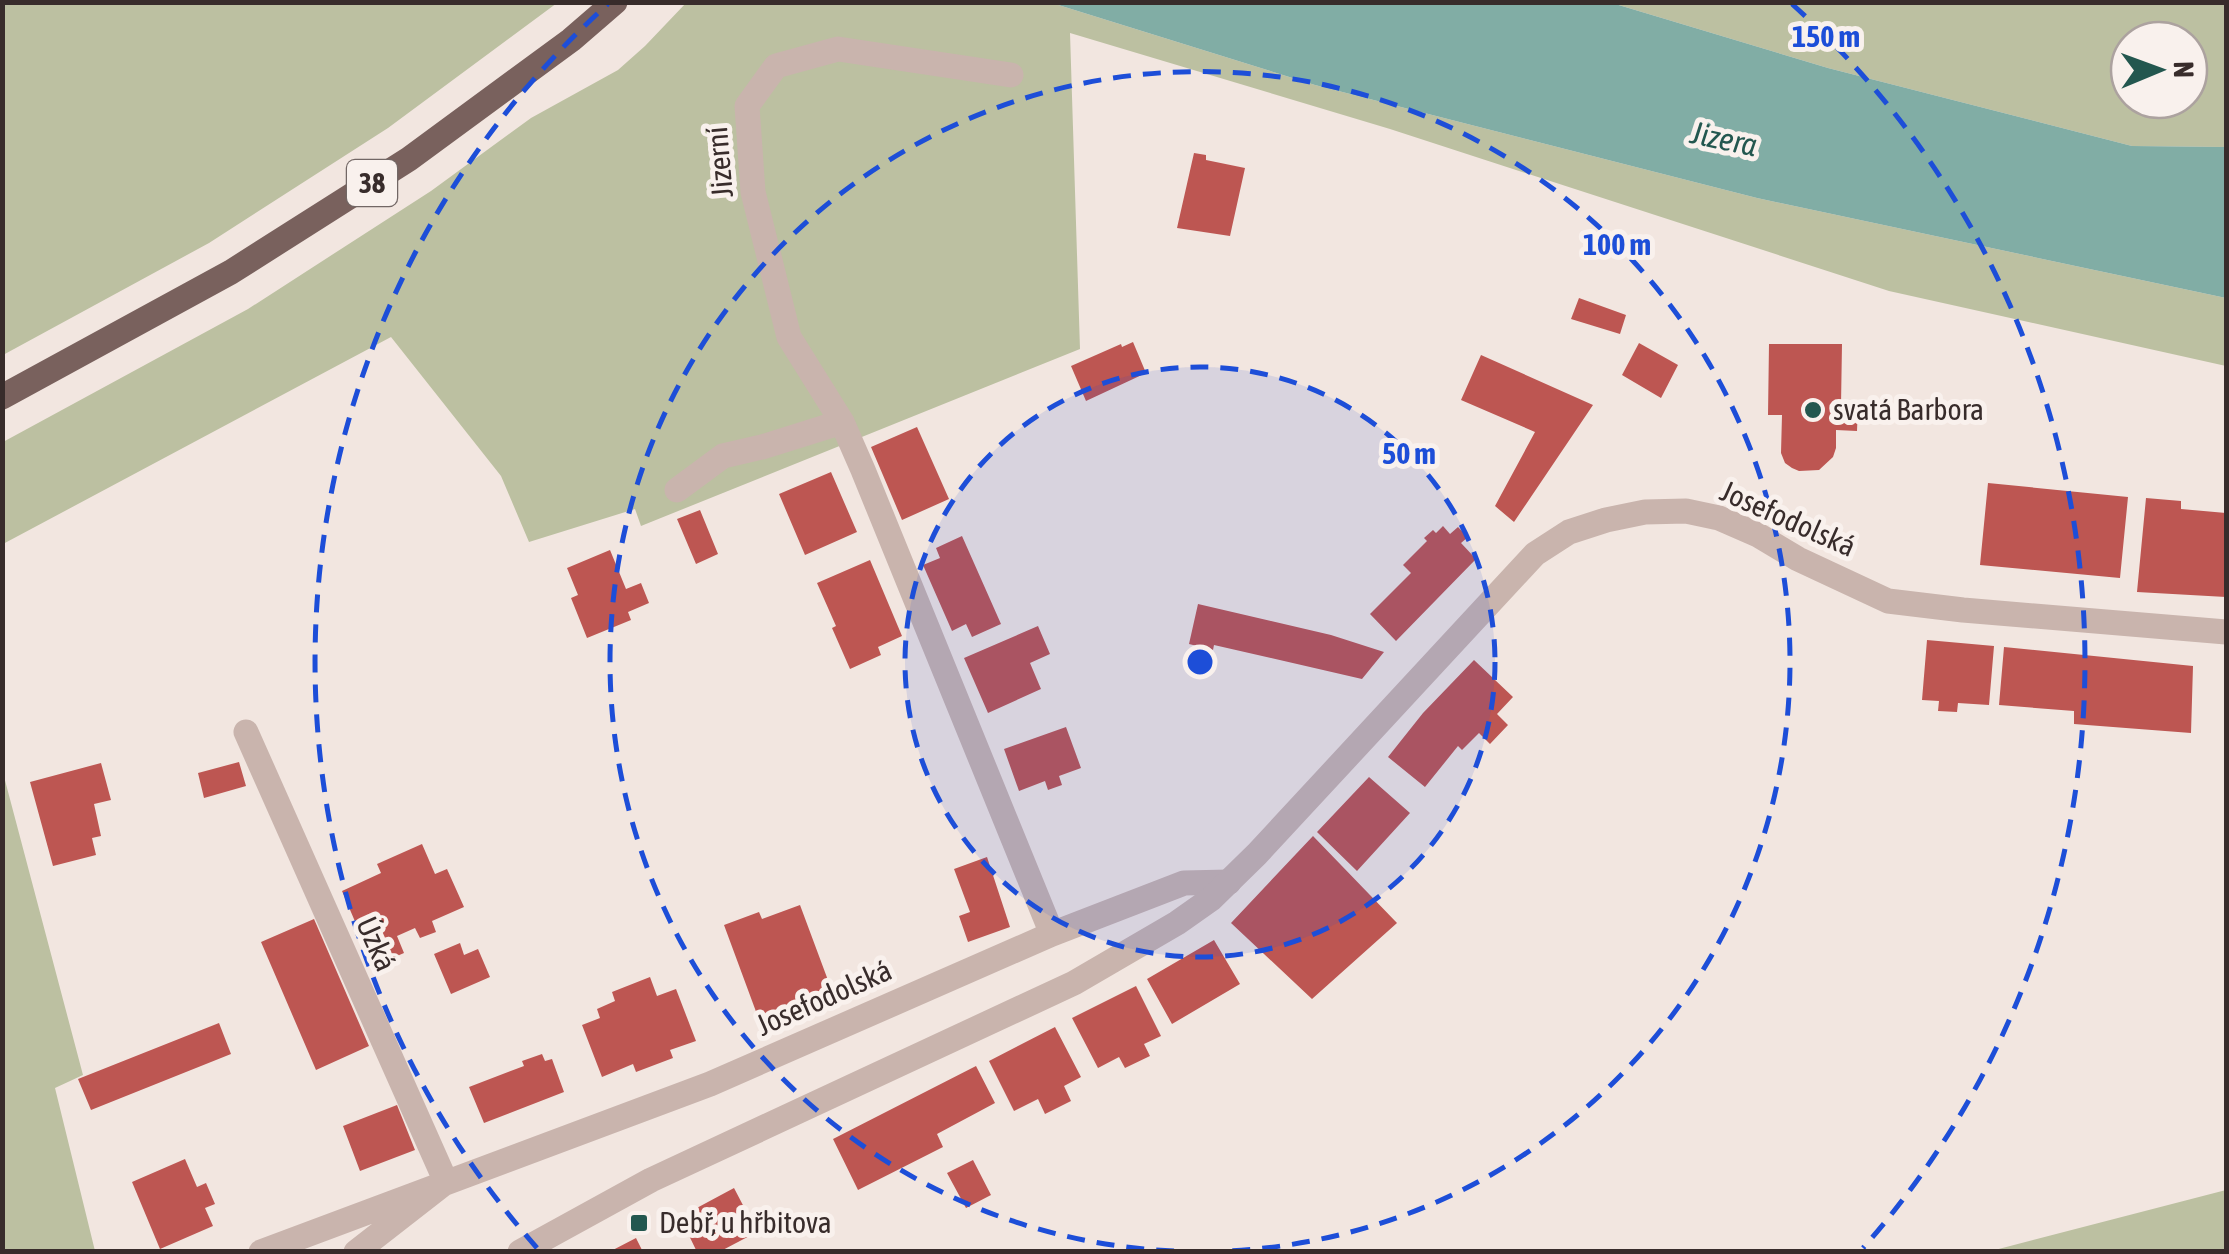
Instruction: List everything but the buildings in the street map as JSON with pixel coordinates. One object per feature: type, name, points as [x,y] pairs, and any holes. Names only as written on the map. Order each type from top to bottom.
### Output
[{"type":"main road","name":"38","points":[[2,397],[231,272],[409,159],[571,40],[615,2]]},
{"type":"street","name":"Jizerní","points":[[1011,75],[838,48],[776,66],[748,106],[753,192],[789,337],[842,422],[864,470],[1052,934]]},
{"type":"street","points":[[677,490],[723,456],[842,422]]},
{"type":"street","name":"Josefodolská","points":[[520,1252],[651,1180],[1074,983],[1177,922],[1229,882],[1535,554],[1568,532],[1645,512],[1686,512],[1718,518],[1758,535],[1798,559],[1888,600],[1982,612],[2226,632]]},
{"type":"street","name":"Úzká","points":[[246,732],[446,1182]]},
{"type":"street","name":"Josefodolská","points":[[261,1252],[710,1084],[1052,934],[1184,883],[1229,882]]},
{"type":"street","name":"Josefodolská","points":[[356,1252],[446,1182]]},
{"type":"green space","points":[[3,2],[557,3],[388,128],[209,243],[3,355]]},
{"type":"green space","points":[[686,3],[1052,3],[1315,85],[1757,198],[2226,298],[2226,366],[1889,291],[1390,129],[1070,33],[1080,349],[641,526],[635,509],[529,542],[501,476],[391,337],[3,544],[3,442],[248,309],[431,191],[531,118],[618,70]]},
{"type":"green space","points":[[1612,3],[2226,3],[2226,147],[2132,146],[1828,68]]},
{"type":"green space","points":[[2,769],[83,1075],[55,1088],[95,1251],[3,1251]]},
{"type":"green space","points":[[2226,1190],[2226,1251],[1991,1251]]},
{"type":"water","name":"Jizera","points":[[1052,3],[1612,3],[1828,68],[2132,146],[2226,147],[2226,298],[1757,198],[1315,85]]},
{"type":"place","name":"svatá Barbora","points":[[1813,410]]},
{"type":"place","name":"Debř, u hřbitova","points":[[639,1223]]}]
